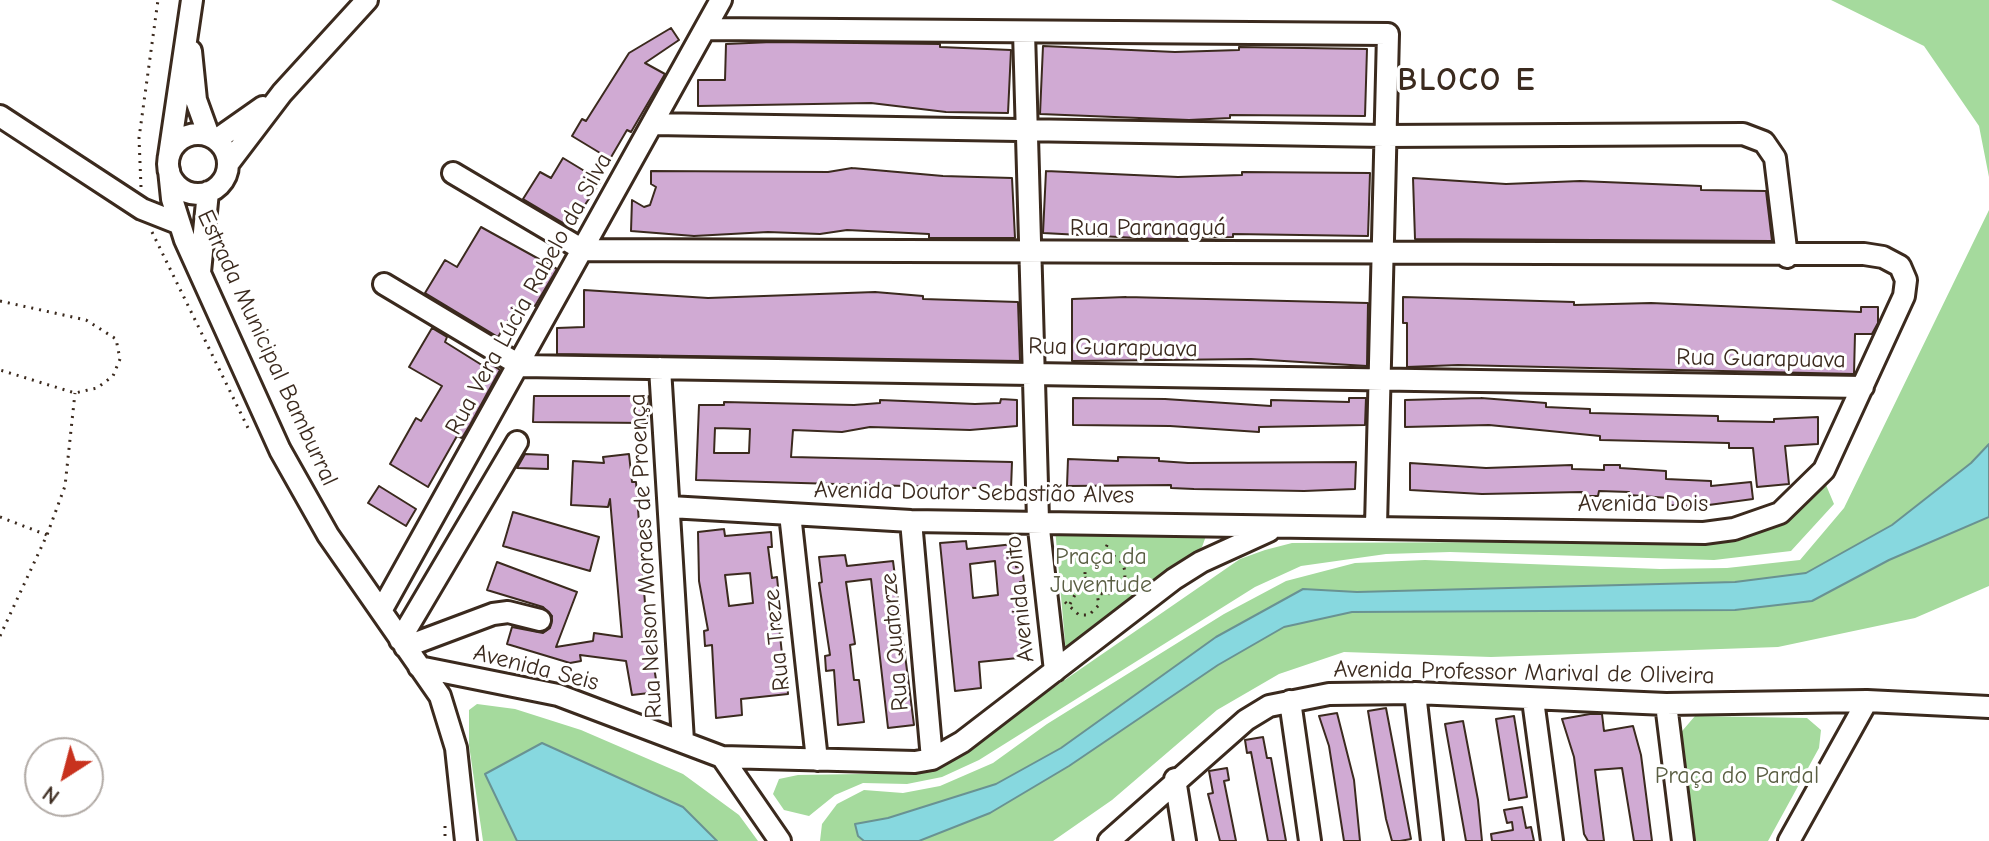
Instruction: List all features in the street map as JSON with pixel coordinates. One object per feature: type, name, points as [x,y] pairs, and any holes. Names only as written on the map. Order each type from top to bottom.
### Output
[{"type":"street","points":[[192,0],[189,23],[196,100],[212,138],[223,147],[228,164]]},
{"type":"street","name":"Rua Vera Lúcia Rabelo da Silva","points":[[381,611],[521,366],[721,0]]},
{"type":"street","points":[[282,93],[212,138],[183,138],[171,151],[169,165],[180,187],[198,194],[208,192],[222,182],[228,164],[282,93],[362,3]]},
{"type":"street","name":"Estrada Municipal Bamburral","points":[[189,23],[175,95],[169,165],[172,199],[180,224],[280,450],[328,535],[440,696],[450,723],[466,841]]},
{"type":"street","points":[[705,29],[1388,34],[1376,526]]},
{"type":"street","name":"Avenida Oito","points":[[1024,32],[1024,128],[1038,520],[1055,671]]},
{"type":"street","points":[[0,116],[142,209],[180,224]]},
{"type":"street","points":[[653,124],[1384,136],[1754,137],[1769,146],[1775,158],[1787,257]]},
{"type":"street","points":[[453,173],[583,250]]},
{"type":"street","points":[[200,272],[208,192]]},
{"type":"street","name":"Rua Paranaguá","points":[[583,250],[1787,257],[1864,254]]},
{"type":"street","name":"Avenida Dois","points":[[1276,528],[1376,526],[1704,533],[1761,521],[1797,501],[1824,470],[1904,296],[1906,280],[1900,266],[1883,257],[1864,254]]},
{"type":"street","points":[[384,284],[521,366]]},
{"type":"street","name":"Rua Guarapuava","points":[[521,366],[1863,387]]},
{"type":"street","name":"Rua Nelson Moraes de Proença","points":[[660,368],[683,741]]},
{"type":"street","points":[[403,643],[517,442]]},
{"type":"street","name":"Avenida Doutor Sebastião Alves","points":[[670,507],[911,521],[1038,520],[1276,528]]},
{"type":"street","name":"Rua Treze","points":[[790,514],[817,760]]},
{"type":"street","name":"Rua Quatorze","points":[[911,521],[932,759]]},
{"type":"street","points":[[722,757],[915,762],[932,759],[962,742],[1174,579],[1201,562],[1276,528]]},
{"type":"street","points":[[403,643],[493,614],[508,612],[540,620]]},
{"type":"street","name":"Avenida Seis","points":[[419,667],[558,695],[722,757]]},
{"type":"street","points":[[1415,693],[1432,841]]},
{"type":"street","name":"Avenida Professor Marival de Oliveira","points":[[1109,841],[1175,779],[1246,720],[1269,706],[1329,694],[1415,693],[1666,704],[1867,701],[1989,707]]},
{"type":"street","points":[[1533,700],[1552,841]]},
{"type":"street","points":[[1290,701],[1310,841]]},
{"type":"street","points":[[1789,841],[1867,701]]},
{"type":"street","points":[[1666,704],[1683,841]]},
{"type":"street","points":[[722,757],[780,841]]},
{"type":"street","points":[[1175,779],[1185,841]]},
{"type":"path","points":[[0,301],[86,320],[116,339],[120,359],[113,376],[97,388],[75,393],[0,370]]},
{"type":"path","points":[[0,636],[47,535],[65,486],[75,393]]},
{"type":"path","points":[[0,517],[47,535]]},
{"type":"path","points":[[1094,591],[1082,587],[1074,592],[1070,600],[1075,612],[1084,616],[1093,613],[1099,605],[1094,591],[1087,582],[1088,564],[1103,554],[1116,558],[1125,575],[1121,587],[1110,594],[1094,591]]},
{"type":"green space","points":[[1831,0],[1989,0],[1989,177],[1979,126],[1924,46]]},
{"type":"green space","points":[[1989,210],[1989,586],[1915,618],[1778,647],[1491,657],[1344,652],[1279,674],[1217,710],[1112,800],[1053,841],[820,841],[822,824],[837,804],[864,790],[903,793],[940,786],[993,763],[1047,724],[1224,614],[1286,581],[1355,563],[1425,560],[1660,569],[1727,568],[1800,560],[1844,508]]},
{"type":"green space","name":"Praça da Juventude","points":[[1826,485],[1834,504],[1791,551],[1714,560],[1450,552],[1386,554],[1301,566],[1255,587],[979,760],[942,777],[907,784],[863,783],[835,795],[809,816],[784,810],[773,794],[779,779],[798,775],[923,773],[940,766],[1240,559],[1265,550],[1292,543],[1733,541],[1787,523]]},
{"type":"green space","name":"Praça da Juventude","points":[[1055,528],[1193,529],[1206,536],[1202,547],[1124,604],[1066,653]]},
{"type":"green space","points":[[477,704],[515,709],[581,730],[683,774],[739,815],[758,841],[483,841],[469,745],[469,710]]},
{"type":"green space","name":"Praça do Pardal","points":[[1695,716],[1807,718],[1821,730],[1819,748],[1768,841],[1687,841],[1677,737]]},
{"type":"water","points":[[1989,444],[1989,517],[1889,560],[1812,601],[1735,610],[1352,612],[1284,627],[1218,665],[1069,766],[990,813],[919,841],[864,841],[858,836],[855,824],[888,818],[996,784],[1061,748],[1216,637],[1303,589],[1357,592],[1735,582],[1806,573],[1892,525],[1971,463]]},
{"type":"water","points":[[542,743],[683,807],[717,841],[517,841],[485,774]]},
{"type":"building","points":[[671,28],[679,40],[645,63],[665,74],[631,132],[627,130],[610,159],[572,136],[582,119],[586,121],[629,53]]},
{"type":"building","points":[[726,44],[940,44],[940,47],[1011,50],[1008,113],[946,112],[871,103],[698,106],[698,80],[725,80]]},
{"type":"building","points":[[1043,46],[1175,52],[1239,50],[1239,47],[1367,49],[1365,116],[1230,115],[1230,118],[1189,120],[1040,114]]},
{"type":"building","points":[[563,158],[601,181],[570,227],[523,199],[540,172],[551,178]]},
{"type":"building","points":[[852,168],[1012,178],[1015,238],[929,238],[929,234],[847,230],[820,234],[768,232],[694,236],[631,231],[632,200],[644,207],[650,205],[656,187],[651,184],[651,171],[828,172]]},
{"type":"building","points":[[1046,171],[1178,177],[1242,175],[1242,172],[1370,173],[1368,236],[1233,234],[1233,237],[1156,239],[1043,233]]},
{"type":"building","points":[[1413,178],[1506,184],[1580,181],[1701,186],[1701,190],[1766,191],[1772,241],[1415,239]]},
{"type":"building","points":[[481,227],[557,269],[535,306],[522,298],[498,337],[425,293],[445,260],[457,267]]},
{"type":"building","points":[[584,290],[708,298],[875,292],[923,296],[923,299],[1018,302],[1020,361],[557,354],[557,328],[584,327]]},
{"type":"building","points":[[1126,297],[1368,303],[1367,366],[1251,359],[1072,361],[1072,299]]},
{"type":"building","points":[[1403,297],[1861,312],[1861,307],[1878,307],[1878,323],[1872,334],[1855,334],[1854,374],[1458,365],[1407,367],[1407,323],[1403,323]]},
{"type":"building","points":[[432,328],[447,337],[445,342],[485,367],[488,362],[500,370],[462,438],[457,436],[428,487],[390,464],[416,418],[421,421],[442,386],[409,367]]},
{"type":"building","points":[[534,396],[648,396],[647,423],[533,422]]},
{"type":"building","points":[[1073,398],[1165,399],[1271,406],[1271,400],[1349,402],[1349,398],[1366,398],[1365,425],[1259,427],[1259,432],[1170,426],[1073,425]]},
{"type":"building","points":[[1481,398],[1546,403],[1546,407],[1590,409],[1590,413],[1718,416],[1718,421],[1774,422],[1774,419],[1818,417],[1818,444],[1785,446],[1789,484],[1757,487],[1753,448],[1729,448],[1729,443],[1600,440],[1600,436],[1489,425],[1405,427],[1405,400]]},
{"type":"building","points":[[1001,399],[1017,400],[1017,426],[970,430],[870,427],[842,432],[793,430],[791,457],[1012,462],[1011,489],[696,480],[699,405],[724,405],[724,402],[854,405],[880,403],[880,400],[1000,403]],"holes":[[[715,428],[750,429],[749,453],[714,453]]]},
{"type":"building","points":[[525,454],[548,455],[548,469],[517,468]]},
{"type":"building","points":[[629,454],[632,482],[636,482],[646,617],[658,692],[632,695],[626,661],[580,655],[581,661],[570,663],[507,644],[512,627],[543,633],[550,628],[552,616],[543,607],[487,590],[497,562],[577,592],[556,647],[593,641],[594,633],[622,637],[610,499],[608,507],[571,505],[573,461],[604,463],[603,457]]},
{"type":"building","points":[[1118,457],[1159,458],[1159,461],[1188,463],[1356,462],[1355,489],[1304,491],[1171,488],[1171,485],[1067,486],[1068,459],[1118,461]]},
{"type":"building","points":[[1410,463],[1486,468],[1572,465],[1572,469],[1604,470],[1604,465],[1620,465],[1620,468],[1666,471],[1666,479],[1711,481],[1711,486],[1751,482],[1753,499],[1694,507],[1668,505],[1668,498],[1629,495],[1629,492],[1599,491],[1598,496],[1582,496],[1582,492],[1482,494],[1410,490]]},
{"type":"building","points":[[379,486],[416,509],[406,526],[368,503]]},
{"type":"building","points":[[513,512],[599,537],[590,571],[503,546]]},
{"type":"building","points":[[724,529],[725,536],[771,532],[772,547],[768,547],[772,578],[777,577],[781,617],[778,617],[788,694],[741,699],[742,715],[716,718],[712,645],[705,646],[704,631],[708,630],[699,581],[698,532]],"holes":[[[750,573],[753,603],[729,606],[725,575]]]},
{"type":"building","points":[[966,541],[967,549],[1014,544],[1016,567],[1022,566],[1024,582],[1020,582],[1028,657],[979,662],[981,688],[955,691],[940,543]],"holes":[[[995,561],[998,595],[973,598],[970,564]]]},
{"type":"building","points":[[845,555],[847,566],[893,561],[914,725],[888,728],[871,579],[846,582],[855,644],[850,645],[854,680],[859,680],[864,722],[838,725],[834,670],[826,671],[825,656],[830,655],[819,583],[822,582],[819,557]]},
{"type":"building","points":[[1386,708],[1411,839],[1400,841],[1392,841],[1386,819],[1368,711]]},
{"type":"building","points":[[1337,713],[1354,780],[1360,841],[1344,841],[1329,746],[1319,716]]},
{"type":"building","points":[[1602,714],[1604,731],[1633,726],[1641,755],[1652,841],[1634,841],[1622,768],[1595,770],[1604,841],[1588,841],[1584,834],[1574,757],[1562,719]]},
{"type":"building","points":[[1514,716],[1527,797],[1509,800],[1496,719]]},
{"type":"building","points":[[1463,721],[1478,800],[1482,841],[1466,841],[1445,724]]},
{"type":"building","points":[[1263,737],[1267,758],[1271,758],[1286,841],[1268,841],[1251,752],[1247,753],[1245,740]]},
{"type":"building","points":[[1227,768],[1229,780],[1224,781],[1236,841],[1220,841],[1208,794],[1213,793],[1209,771]]},
{"type":"building","points":[[1522,807],[1526,828],[1531,827],[1534,841],[1492,841],[1491,834],[1513,830],[1512,822],[1507,823],[1504,810]]},
{"type":"district","name":"BLOCO E","points":[[1467,81]]}]
